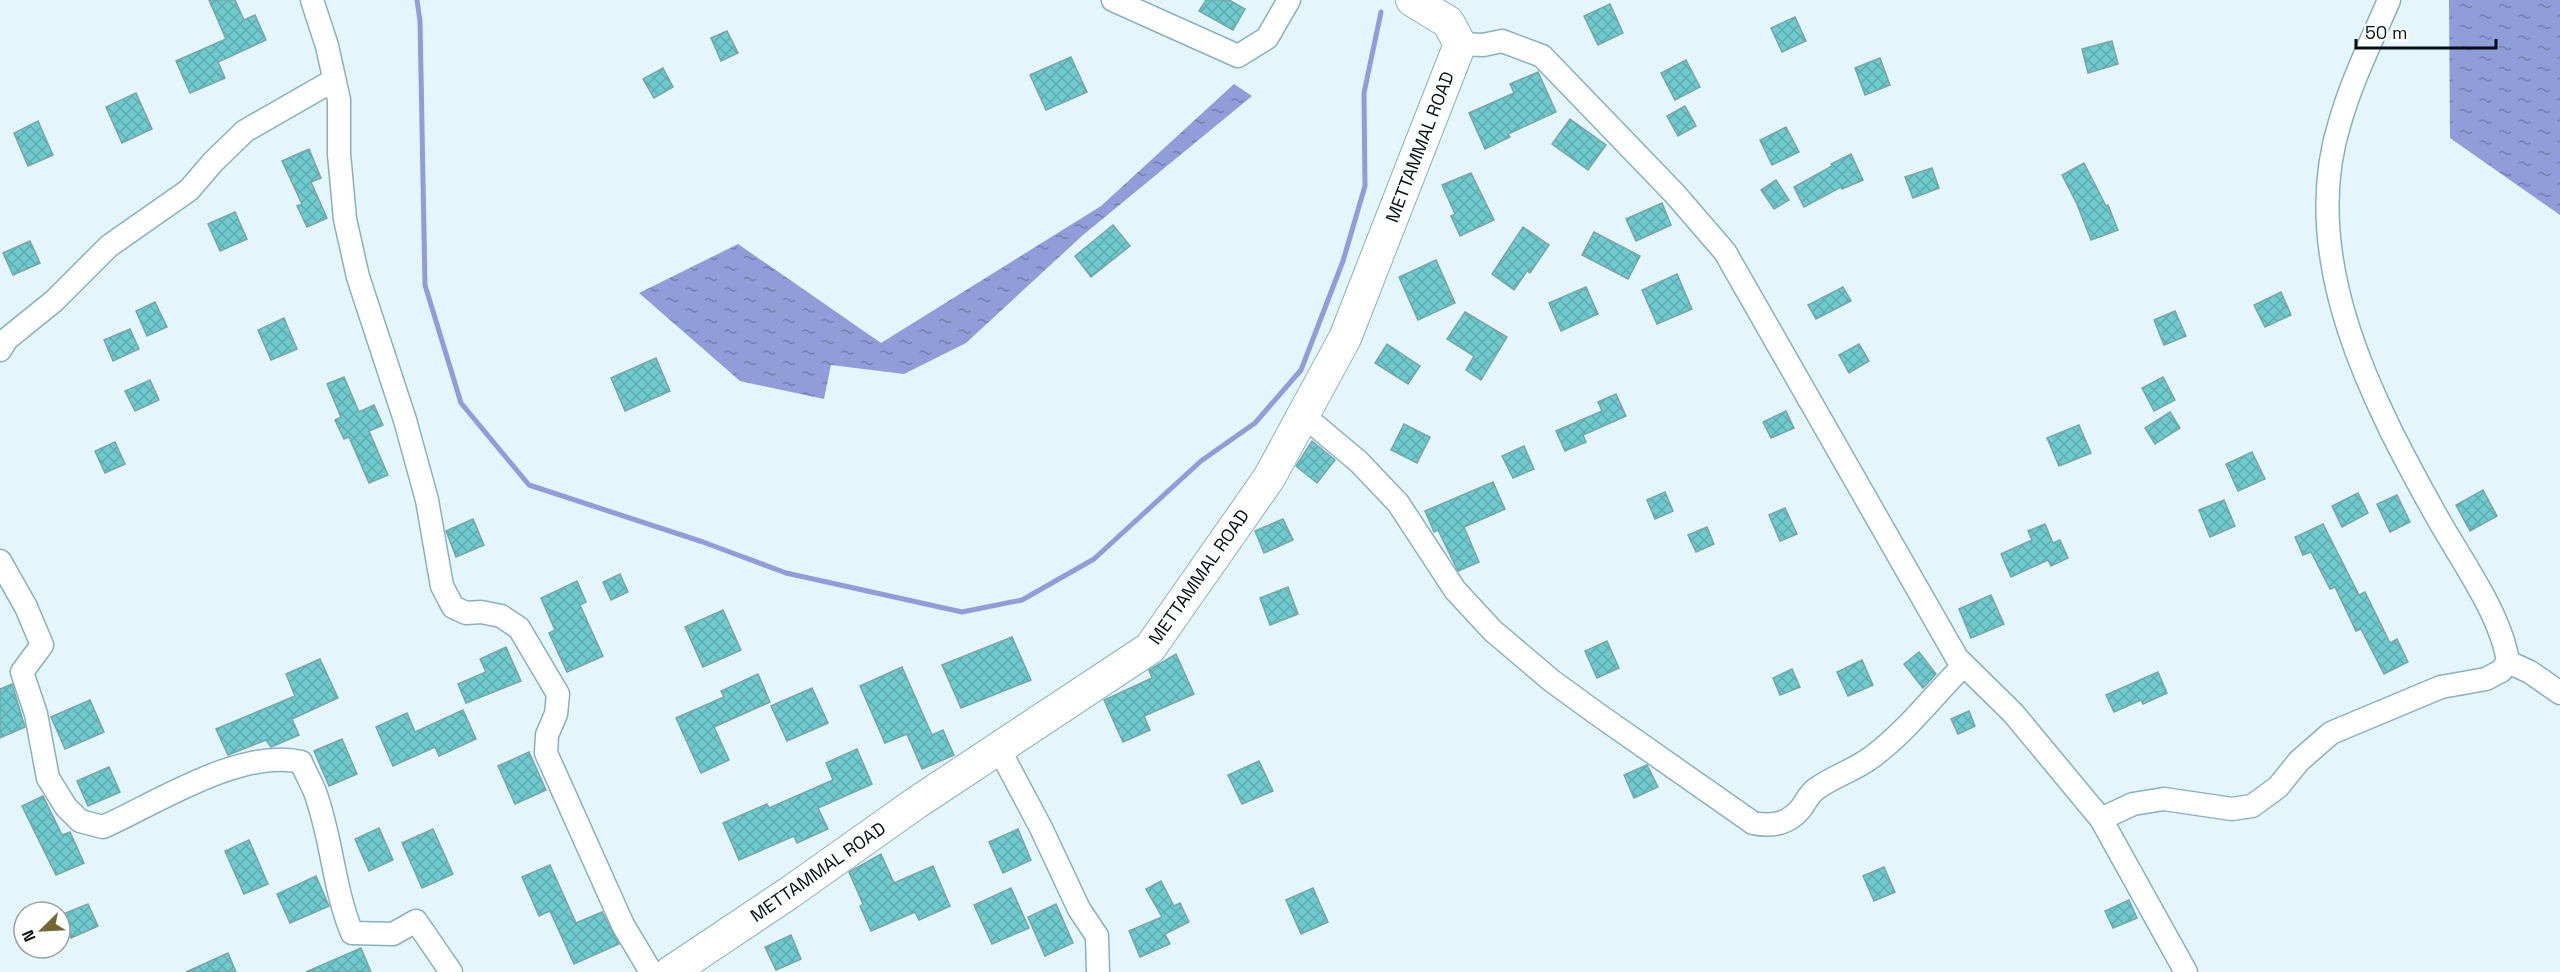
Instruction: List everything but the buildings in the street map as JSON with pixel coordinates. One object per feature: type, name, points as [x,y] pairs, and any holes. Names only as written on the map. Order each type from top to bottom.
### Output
[{"type":"main road","points":[[1412,0],[1448,22],[1460,44]]},
{"type":"main road","name":"METTAMMAL ROAD","points":[[671,972],[1150,648],[1269,478],[1346,338],[1460,44]]},
{"type":"street","points":[[312,0],[327,46],[339,100],[339,154],[348,230],[358,277],[405,420],[427,500],[442,586],[453,607],[466,613],[481,612],[501,616],[519,627],[558,694],[556,714],[547,735],[546,753],[623,925],[651,972]]},
{"type":"street","points":[[1113,0],[1238,56],[1267,38],[1289,0]]},
{"type":"street","points":[[2101,819],[2133,804],[2164,799],[2232,809],[2252,806],[2278,786],[2299,761],[2331,733],[2442,687],[2486,679],[2501,671],[2508,662],[2505,641],[2493,615],[2438,520],[2380,411],[2350,337],[2335,277],[2328,224],[2330,169],[2339,123],[2390,0]]},
{"type":"street","points":[[1460,44],[1483,45],[1502,41],[1542,56],[1675,194],[1725,252],[1957,658],[2013,712],[2101,819],[2186,972]]},
{"type":"street","points":[[0,350],[7,339],[54,301],[109,246],[189,190],[213,162],[245,131],[334,80]]},
{"type":"street","points":[[1304,415],[1359,462],[1398,503],[1455,590],[1493,631],[1578,700],[1753,823],[1768,826],[1781,824],[1800,810],[1813,791],[1833,777],[1872,757],[1898,735],[1964,664]]},
{"type":"street","points":[[0,561],[26,607],[42,645],[22,672],[36,714],[48,778],[66,807],[80,821],[103,827],[219,772],[264,761],[289,759],[301,762],[315,792],[342,910],[352,933],[393,934],[416,921],[451,972]]},
{"type":"street","points":[[2508,662],[2530,672],[2560,693]]},
{"type":"street","points":[[999,749],[1041,828],[1079,909],[1096,936],[1098,972]]},
{"type":"water","points":[[2449,0],[2560,0],[2560,215],[2450,138]]},
{"type":"water","points":[[1234,84],[1252,96],[1083,235],[966,343],[904,374],[831,365],[824,399],[740,381],[639,293],[738,244],[881,343],[1101,206]]},
{"type":"waterway","points":[[417,0],[420,21],[425,285],[461,403],[529,485],[703,542],[786,573],[962,612],[1022,600],[1094,559],[1201,461],[1255,423],[1301,370],[1343,261],[1365,186],[1364,93],[1381,12]]}]
